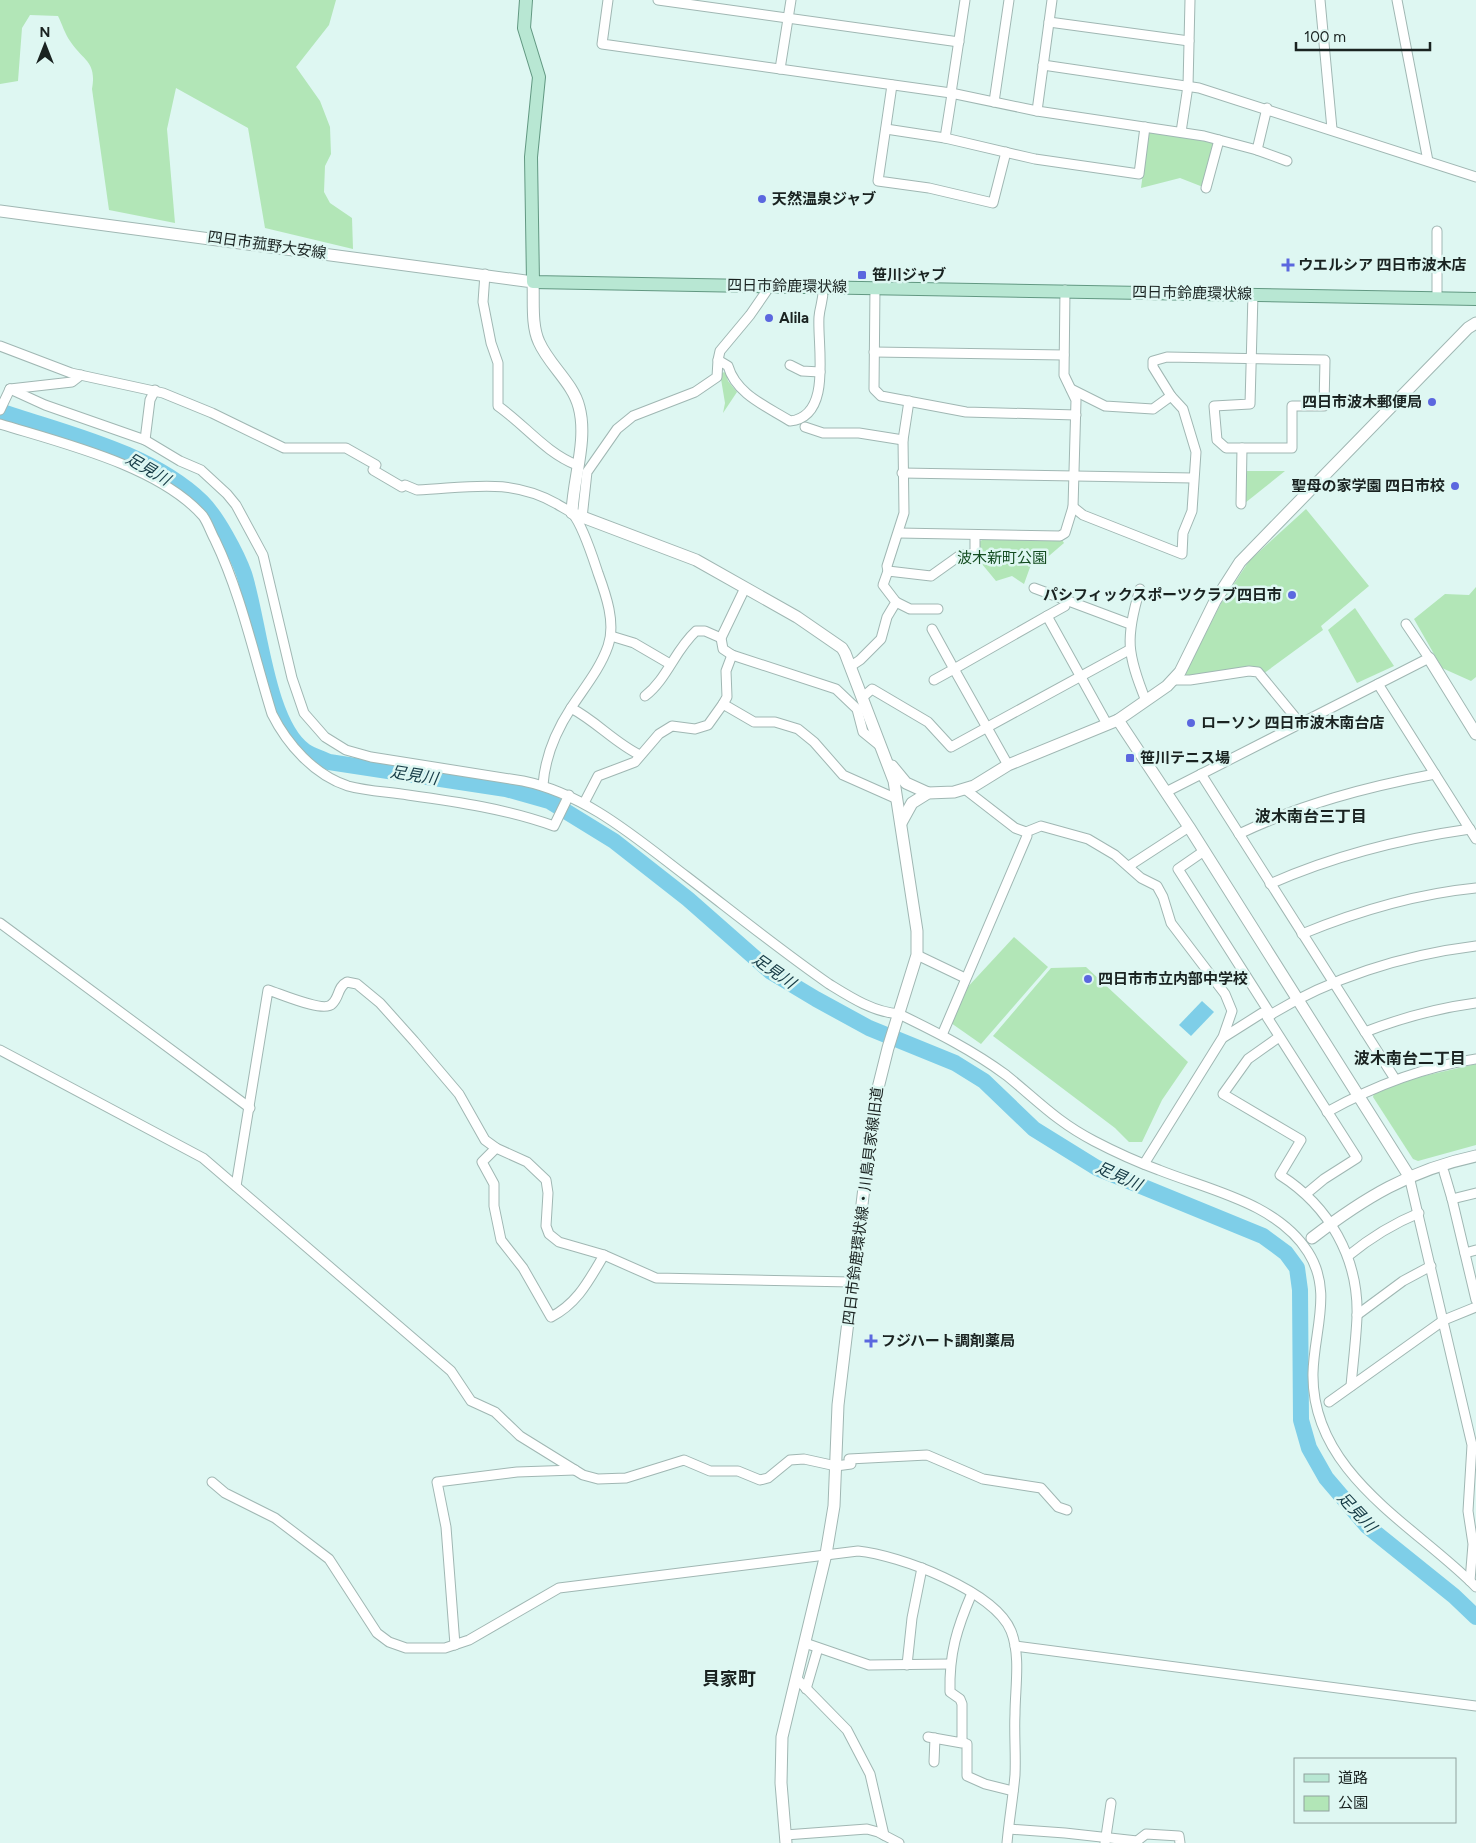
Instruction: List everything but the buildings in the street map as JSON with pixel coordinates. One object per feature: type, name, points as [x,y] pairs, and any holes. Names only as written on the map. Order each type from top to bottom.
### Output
[{"type":"main road","points":[[526,0],[524,28],[539,77],[531,157],[533,282]]},
{"type":"main road","name":"四日市鈴鹿環状線","points":[[533,282],[1065,290],[1476,299]]},
{"type":"street","points":[[608,0],[602,44],[952,94],[1036,111],[1181,132],[1256,150],[1287,161]]},
{"type":"street","points":[[658,0],[959,42]]},
{"type":"street","points":[[780,69],[791,0]]},
{"type":"street","points":[[945,138],[964,0]]},
{"type":"street","points":[[994,102],[1009,0]]},
{"type":"street","points":[[1036,111],[1052,0]]},
{"type":"street","points":[[1181,132],[1188,86],[1190,0]]},
{"type":"street","points":[[1320,0],[1332,129]]},
{"type":"street","points":[[1397,0],[1428,161]]},
{"type":"street","points":[[1049,22],[1189,41]]},
{"type":"street","points":[[1043,65],[1188,86],[1267,108],[1476,177]]},
{"type":"street","points":[[892,86],[878,181],[929,188],[993,203],[1006,152]]},
{"type":"street","points":[[1256,150],[1267,108]]},
{"type":"street","points":[[886,129],[945,138],[1035,159],[1138,174],[1145,127]]},
{"type":"street","points":[[1206,188],[1219,140]]},
{"type":"street","name":"四日市菰野大安線","points":[[0,211],[485,274],[533,282]]},
{"type":"street","points":[[1437,231],[1437,298]]},
{"type":"street","points":[[485,274],[483,302],[490,343],[498,363],[498,406],[556,455],[577,465]]},
{"type":"street","points":[[533,282],[536,336],[544,351],[574,394],[579,406],[581,424],[577,465],[577,516],[603,587],[609,610],[611,636],[604,656],[571,708],[551,746],[544,769],[543,785]]},
{"type":"street","points":[[577,516],[586,472],[617,429],[633,416],[695,392],[717,376],[720,351],[750,315],[770,286]]},
{"type":"street","points":[[718,360],[728,366],[732,380],[740,389],[790,421],[800,420],[814,407],[819,391],[819,315],[824,302],[823,286]]},
{"type":"street","points":[[875,288],[874,389],[881,396],[966,412],[1076,415]]},
{"type":"street","points":[[899,533],[1060,536],[1065,533],[1073,507],[1076,400],[1064,375],[1065,290]]},
{"type":"street","points":[[1073,507],[1083,515],[1182,554],[1183,534],[1192,511],[1196,452],[1183,409],[1171,396],[1153,367],[1153,361],[1167,357],[1252,360],[1325,360],[1324,406],[1292,406],[1292,448],[1226,448],[1217,440],[1214,406],[1250,404],[1252,360],[1253,294]]},
{"type":"street","points":[[900,825],[912,803],[928,793],[966,790],[1008,765],[1112,722],[1146,701],[1173,680],[1180,672],[1215,601],[1240,562],[1468,328],[1476,323]]},
{"type":"street","points":[[0,346],[80,375],[155,390],[212,413],[284,448],[346,448],[376,465],[373,470],[386,480],[402,487],[405,485],[417,490],[500,485],[516,487],[531,491],[577,516]]},
{"type":"street","points":[[874,352],[1064,355]]},
{"type":"street","points":[[790,364],[802,371],[820,372]]},
{"type":"street","points":[[10,389],[72,382],[80,375]]},
{"type":"street","points":[[0,410],[10,389]]},
{"type":"street","points":[[10,389],[45,405],[145,440],[180,461],[201,470],[227,494],[256,538],[272,584],[292,678],[304,712],[325,737],[346,750],[371,757],[543,785],[584,803],[628,833],[829,984],[864,1004],[898,1015],[968,1049],[1007,1076],[1061,1122],[1093,1141],[1144,1164],[1248,1204],[1293,1234],[1308,1252],[1321,1285],[1322,1302],[1313,1373],[1316,1400],[1326,1435],[1338,1457],[1365,1490],[1473,1584]]},
{"type":"street","points":[[1070,389],[1105,406],[1152,409],[1171,396]]},
{"type":"street","points":[[145,440],[150,400],[155,390]]},
{"type":"street","points":[[908,401],[903,440],[904,513],[883,585],[896,602],[910,609],[938,609]]},
{"type":"street","points":[[0,424],[128,467],[154,480],[184,500],[204,517],[225,561],[272,714],[282,734],[318,770],[347,786],[464,803],[523,815],[554,826],[568,796]]},
{"type":"street","points":[[805,427],[823,433],[859,433],[903,440]]},
{"type":"street","points":[[1241,504],[1242,448]]},
{"type":"street","points":[[902,473],[1193,478]]},
{"type":"street","name":"四日市鈴鹿環状線・川島貝家線旧道","points":[[577,516],[696,560],[797,617],[842,648],[851,666],[862,704],[886,759],[894,781],[897,799],[917,931],[917,955],[888,1048],[874,1104],[838,1405],[834,1506],[826,1554],[782,1737],[781,1783],[785,1839]]},
{"type":"street","points":[[888,571],[931,576],[959,556],[975,553],[975,535]]},
{"type":"street","points":[[745,588],[721,638],[721,646],[732,655],[830,685],[862,704],[872,689],[914,712],[928,722],[951,747],[1129,650]]},
{"type":"street","points":[[1034,588],[1130,624]]},
{"type":"street","points":[[1140,589],[1130,624],[1129,650],[1146,701]]},
{"type":"street","points":[[851,666],[881,640],[887,617],[896,602]]},
{"type":"street","points":[[934,680],[1065,606]]},
{"type":"street","points":[[1047,616],[1080,676],[1112,722],[1166,792],[1409,1176],[1472,1445],[1468,1511],[1473,1544],[1473,1584]]},
{"type":"street","points":[[1406,624],[1474,729]]},
{"type":"street","points":[[932,629],[1008,765]]},
{"type":"street","points":[[645,696],[655,689],[670,664],[696,631],[704,631],[721,638]]},
{"type":"street","points":[[611,636],[634,643],[670,664]]},
{"type":"street","points":[[584,803],[594,780],[598,776],[636,762],[659,734],[672,726],[695,729],[708,725],[727,697],[726,671],[732,655]]},
{"type":"street","points":[[1166,792],[1429,658]]},
{"type":"street","points":[[1173,680],[1190,680],[1249,671],[1258,672],[1300,723]]},
{"type":"street","points":[[1378,684],[1476,839]]},
{"type":"street","points":[[723,704],[754,722],[775,722],[798,729],[814,742],[843,775],[897,799]]},
{"type":"street","points":[[571,708],[585,715],[614,739],[640,755]]},
{"type":"street","points":[[886,759],[906,783],[928,793]]},
{"type":"street","points":[[1201,774],[1395,1079]]},
{"type":"street","points":[[1239,834],[1268,820],[1322,800],[1366,788],[1435,774]]},
{"type":"street","points":[[966,790],[1015,828],[1026,832],[1041,826],[1088,839],[1115,855],[1141,878],[1157,886],[1163,897],[1171,923],[1225,994],[1232,1011],[1223,1037],[1144,1164]]},
{"type":"street","points":[[1129,866],[1189,827]]},
{"type":"street","points":[[1270,884],[1333,858],[1373,847],[1416,837],[1470,829]]},
{"type":"street","points":[[942,1035],[1027,836],[1026,832]]},
{"type":"street","points":[[1204,851],[1178,869],[1279,1038],[1357,1158],[1324,1179],[1306,1194]]},
{"type":"street","points":[[1302,934],[1361,911],[1401,900],[1437,892],[1476,888]]},
{"type":"street","points":[[0,923],[250,1108]]},
{"type":"street","points":[[1223,1037],[1266,1014],[1334,984],[1384,966],[1422,955],[1476,946]]},
{"type":"street","points":[[917,955],[965,978]]},
{"type":"street","points":[[236,1186],[268,990],[317,1008],[326,1008],[332,1004],[341,985],[347,982],[357,984],[380,1003],[414,1041],[459,1094],[485,1140],[496,1148],[527,1162],[546,1180],[548,1193],[546,1226],[549,1234],[559,1242],[604,1255],[656,1278],[852,1282]]},
{"type":"street","points":[[1365,1032],[1416,1015],[1476,1003]]},
{"type":"street","points":[[1279,1038],[1248,1059],[1223,1094],[1301,1140],[1280,1175],[1306,1194],[1332,1223],[1348,1256],[1355,1284],[1357,1315],[1351,1386]]},
{"type":"street","points":[[0,1050],[203,1158],[451,1371],[471,1401],[495,1412],[520,1436],[575,1470],[598,1479],[626,1478],[684,1460],[710,1472],[738,1471],[760,1480],[768,1478],[790,1460],[804,1460],[836,1466],[850,1462],[927,1455],[979,1478],[1041,1488],[1058,1507],[1067,1510]]},
{"type":"street","points":[[1327,1112],[1358,1095],[1395,1079],[1476,1059]]},
{"type":"street","points":[[496,1148],[482,1162],[494,1184],[494,1206],[499,1235],[522,1268],[551,1317],[566,1309],[581,1294],[604,1255]]},
{"type":"street","points":[[1312,1238],[1370,1196],[1409,1176],[1476,1156]]},
{"type":"street","points":[[1444,1172],[1476,1300]]},
{"type":"street","points":[[1452,1199],[1476,1193]]},
{"type":"street","points":[[1348,1256],[1390,1226],[1419,1213]]},
{"type":"street","points":[[1465,1253],[1476,1250]]},
{"type":"street","points":[[1357,1315],[1403,1281],[1431,1266]]},
{"type":"street","points":[[1329,1402],[1444,1320],[1476,1307]]},
{"type":"street","points":[[455,1645],[446,1527],[437,1482],[518,1472],[575,1470]]},
{"type":"street","points":[[212,1482],[225,1494],[275,1518],[329,1560],[377,1633],[389,1642],[406,1648],[445,1648],[470,1640],[559,1588],[826,1554],[866,1552],[922,1568],[972,1593],[991,1605],[1003,1616],[1012,1632],[1015,1646],[1016,1676],[1013,1791],[1007,1843]]},
{"type":"street","points":[[907,1665],[911,1625],[922,1568]]},
{"type":"street","points":[[962,1742],[962,1704],[960,1699],[950,1692],[950,1664],[954,1639],[972,1593]]},
{"type":"street","points":[[804,1643],[869,1665],[950,1664]]},
{"type":"street","points":[[1015,1646],[1476,1706]]},
{"type":"street","points":[[806,1689],[818,1648]]},
{"type":"street","points":[[796,1678],[847,1730],[870,1774],[884,1835]]},
{"type":"street","points":[[934,1762],[932,1738],[962,1742],[967,1744],[967,1776],[985,1784],[1013,1791]]},
{"type":"street","points":[[1106,1840],[1111,1804]]},
{"type":"street","points":[[785,1839],[867,1829],[899,1843]]},
{"type":"street","points":[[1008,1829],[1106,1840],[1136,1841],[1146,1834],[1166,1834],[1179,1836],[1180,1843]]},
{"type":"green space","points":[[0,0],[336,0],[329,25],[296,67],[320,101],[330,127],[331,154],[325,166],[324,192],[330,203],[352,218],[353,249],[265,228],[248,128],[176,88],[167,129],[175,223],[109,210],[92,89],[91,67],[68,38],[58,16],[30,15],[22,28],[18,81],[0,84]]},
{"type":"green space","points":[[1152,132],[1201,139],[1215,144],[1203,187],[1180,178],[1141,188],[1148,134]]},
{"type":"green space","points":[[726,372],[728,381],[737,392],[723,413],[725,403],[720,373]]},
{"type":"green space","points":[[1246,471],[1285,471],[1245,503]]},
{"type":"green space","name":"パシフィックスポーツクラブ四日市","points":[[1306,509],[1369,586],[1321,626],[1323,630],[1263,674],[1184,676],[1220,605],[1249,561]]},
{"type":"green space","name":"波木新町公園","points":[[982,540],[1062,540],[1064,543],[1043,561],[1033,559],[1024,584],[1012,576],[996,581],[977,558],[979,542]]},
{"type":"green space","points":[[1476,587],[1476,677],[1471,681],[1442,668],[1414,619],[1445,594],[1469,595]]},
{"type":"green space","points":[[1355,608],[1394,666],[1357,683],[1328,630]]},
{"type":"green space","points":[[1014,937],[1048,967],[981,1044],[951,1023],[964,991]]},
{"type":"green space","points":[[1086,967],[1188,1062],[1162,1100],[1142,1142],[1129,1142],[1115,1128],[993,1036],[1051,968]]},
{"type":"green space","points":[[1476,1064],[1476,1145],[1418,1161],[1413,1159],[1373,1097],[1374,1093],[1402,1081]]},
{"type":"water","points":[[1202,1001],[1214,1012],[1191,1036],[1179,1025]]},
{"type":"waterway","name":"足見川","points":[[0,411],[107,446],[133,457],[158,470],[202,502],[220,526],[241,566],[273,695],[281,718],[292,737],[305,751],[329,762],[506,789],[549,801],[614,841],[688,899],[771,972],[869,1028],[955,1063],[984,1081],[1034,1129],[1097,1168],[1263,1236],[1286,1253],[1297,1268],[1300,1290],[1301,1420],[1309,1448],[1326,1478],[1367,1526],[1454,1596],[1476,1617]]},
{"type":"place","name":"天然温泉ジャブ","points":[[762,199]]},
{"type":"place","name":"ウエルシア 四日市波木店","points":[[1288,265]]},
{"type":"place","name":"笹川ジャブ","points":[[862,275]]},
{"type":"place","name":"Alila","points":[[769,318]]},
{"type":"place","name":"四日市波木郵便局","points":[[1432,402]]},
{"type":"place","name":"聖母の家学園 四日市校","points":[[1455,486]]},
{"type":"place","name":"パシフィックスポーツクラブ四日市","points":[[1292,595]]},
{"type":"place","name":"ローソン 四日市波木南台店","points":[[1191,723]]},
{"type":"place","name":"笹川テニス場","points":[[1130,758]]},
{"type":"place","name":"四日市市立内部中学校","points":[[1088,979]]},
{"type":"place","name":"フジハート調剤薬局","points":[[871,1341]]},
{"type":"district","name":"波木南台三丁目","points":[[1311,816]]},
{"type":"district","name":"波木南台二丁目","points":[[1410,1058]]},
{"type":"district","name":"貝家町","points":[[729,1679]]}]
